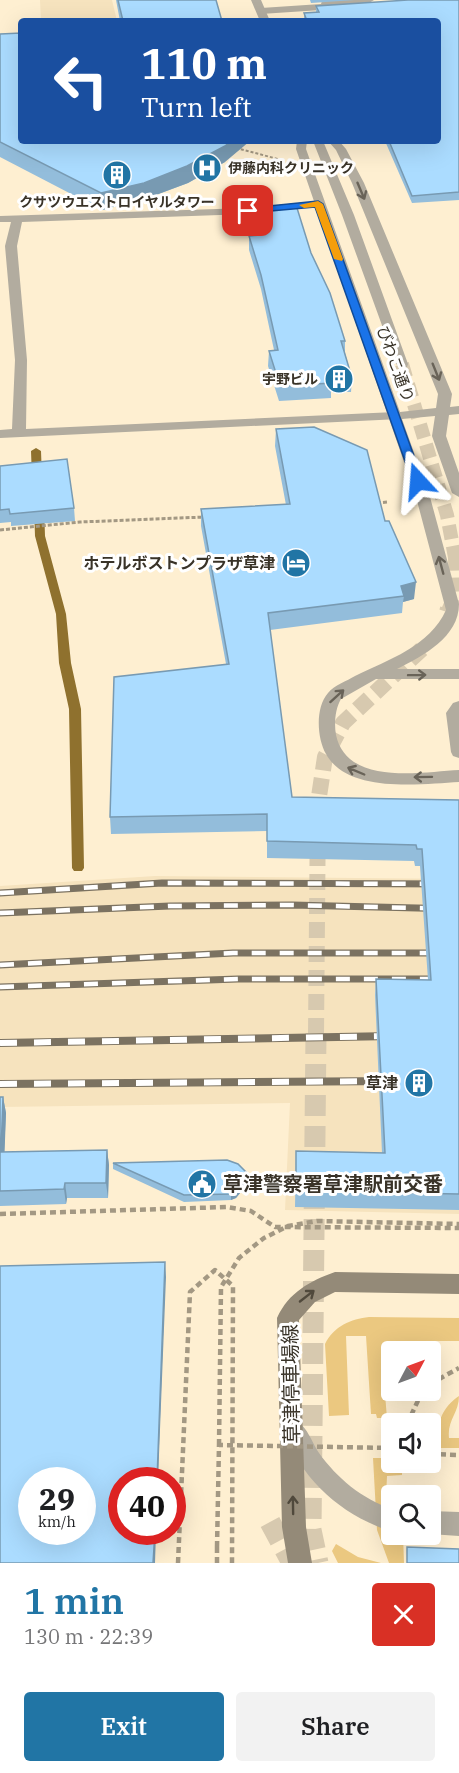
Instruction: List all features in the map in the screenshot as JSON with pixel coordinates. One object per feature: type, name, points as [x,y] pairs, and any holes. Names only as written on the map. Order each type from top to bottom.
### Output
[{"type":"main road","name":"草津停車場線","points":[[300,1563],[294,1527],[288,1318],[307,1294],[335,1282],[459,1284]]},
{"type":"street","points":[[260,10],[371,2]]},
{"type":"street","name":"びわこ通り","points":[[302,144],[301,149],[318,204],[423,497],[453,610],[451,620],[445,629],[430,642],[342,690],[329,703],[328,737],[331,750],[338,760],[361,774],[388,777],[459,776]]},
{"type":"street","points":[[319,144],[348,215],[402,364]]},
{"type":"street","name":"びわこ通り","points":[[336,144],[341,149],[358,183],[445,394],[440,436],[459,493]]},
{"type":"street","points":[[0,219],[248,211],[318,204]]},
{"type":"street","points":[[17,220],[12,246],[21,360],[19,433]]},
{"type":"street","points":[[0,434],[395,416],[459,410]]},
{"type":"street","points":[[375,674],[459,674]]},
{"type":"street","points":[[459,707],[454,713],[459,752]]},
{"type":"street","points":[[291,1425],[308,1456],[331,1485],[350,1501],[381,1516]]},
{"type":"street","points":[[441,1523],[459,1524]]},
{"type":"path","points":[[226,145],[288,161]]},
{"type":"path","points":[[376,503],[388,502]]},
{"type":"path","points":[[0,530],[80,522],[210,517]]},
{"type":"path","points":[[0,1214],[226,1207],[251,1210],[275,1227],[459,1226]]},
{"type":"path","points":[[217,1563],[221,1287],[239,1258],[264,1239],[288,1226],[317,1221],[459,1226]]},
{"type":"path","points":[[178,1563],[190,1292],[214,1270],[232,1286],[232,1563]]},
{"type":"path","points":[[441,1376],[459,1368]]},
{"type":"path","points":[[219,1445],[381,1448]]},
{"type":"path","points":[[441,1454],[459,1455]]},
{"type":"shaded area","points":[[40,0],[112,0],[116,18],[41,18]]},
{"type":"shaded area","points":[[155,876],[459,879],[459,1214],[285,1210],[290,1103],[0,1107],[0,886]]},
{"type":"shaded area","points":[[369,1317],[459,1318],[459,1341],[381,1341],[381,1401],[386,1401],[387,1413],[381,1413],[381,1418],[377,1418],[376,1414],[371,1414],[366,1336],[346,1336],[349,1415],[329,1416],[325,1344],[338,1328]]},
{"type":"shaded area","points":[[459,1396],[451,1421],[449,1438],[459,1438],[459,1448],[441,1448],[441,1419],[443,1412]]},
{"type":"shaded area","points":[[373,1458],[381,1458],[381,1473],[402,1473],[402,1475],[387,1476],[387,1485],[381,1485],[381,1541],[377,1530]]},
{"type":"shaded area","points":[[336,1544],[358,1557],[381,1563],[338,1563],[332,1551]]},
{"type":"shaded area","points":[[382,1545],[403,1545],[404,1563],[389,1563]]},
{"type":"building","points":[[118,0],[216,0],[221,18],[122,18]]},
{"type":"building","points":[[408,0],[459,0],[459,192],[412,196],[390,144],[441,144],[441,18],[306,18],[304,13],[319,12],[316,6]]},
{"type":"building","points":[[18,33],[18,144],[227,144],[187,166],[144,183],[101,193],[0,142],[0,34]]},
{"type":"building","points":[[297,208],[311,253],[330,293],[345,341],[341,341],[352,378],[330,377],[332,383],[280,386],[269,351],[278,350],[261,275],[249,236],[260,235],[252,211]]},
{"type":"building","points":[[314,427],[367,450],[385,521],[389,521],[416,582],[401,586],[404,596],[268,613],[292,797],[459,800],[459,1194],[296,1191],[296,1151],[385,1153],[376,979],[431,980],[422,849],[417,849],[416,845],[267,841],[267,814],[110,817],[114,677],[229,664],[201,509],[290,504],[276,429]]},
{"type":"building","points":[[67,459],[74,508],[10,514],[9,509],[0,510],[0,466]]},
{"type":"building","points":[[0,1097],[3,1097],[1,1152],[107,1150],[106,1183],[65,1183],[64,1189],[0,1191]]},
{"type":"building","name":"草津警察署草津駅前交番","points":[[227,1160],[238,1164],[249,1175],[231,1194],[184,1195],[113,1163]]},
{"type":"building","points":[[165,1262],[157,1467],[108,1467],[108,1545],[154,1545],[153,1563],[0,1563],[0,1266]]},
{"type":"building","points":[[407,1547],[459,1549],[459,1563],[407,1563]]},
{"type":"waterway","points":[[36,451],[37,478]]},
{"type":"waterway","points":[[39,507],[40,536],[61,614],[65,663],[75,709],[78,868]]},
{"type":"tunnel","points":[[402,364],[447,515],[457,568]]},
{"type":"tunnel","points":[[448,611],[456,592],[455,558]]},
{"type":"tunnel","points":[[316,1034],[318,803],[325,757],[343,723],[425,646]]},
{"type":"tunnel","points":[[316,1033],[311,1530],[318,1563]]},
{"type":"tunnel","points":[[270,1522],[292,1563]]},
{"type":"railway","points":[[0,893],[162,883],[459,884]]},
{"type":"railway","points":[[0,913],[170,906],[292,905],[459,909]]},
{"type":"railway","points":[[0,965],[233,953],[459,953]]},
{"type":"railway","points":[[0,987],[238,979],[459,979]]},
{"type":"railway","points":[[0,1043],[393,1036]]},
{"type":"railway","points":[[0,1084],[396,1081]]},
{"type":"slow traffic","points":[[304,205],[318,204],[338,259]]},
{"type":"place","name":"伊藤内科クリニック","points":[[207,168]]},
{"type":"place","name":"クサツウエストロイヤルタワー","points":[[117,175]]},
{"type":"place","name":"宇野ビル","points":[[339,379]]},
{"type":"place","name":"ホテルボストンプラザ草津","points":[[296,563]]},
{"type":"place","name":"草津","points":[[419,1083]]},
{"type":"place","name":"草津警察署草津駅前交番","points":[[202,1184]]},
{"type":"route","points":[[248,211],[318,204],[418,481]]}]
